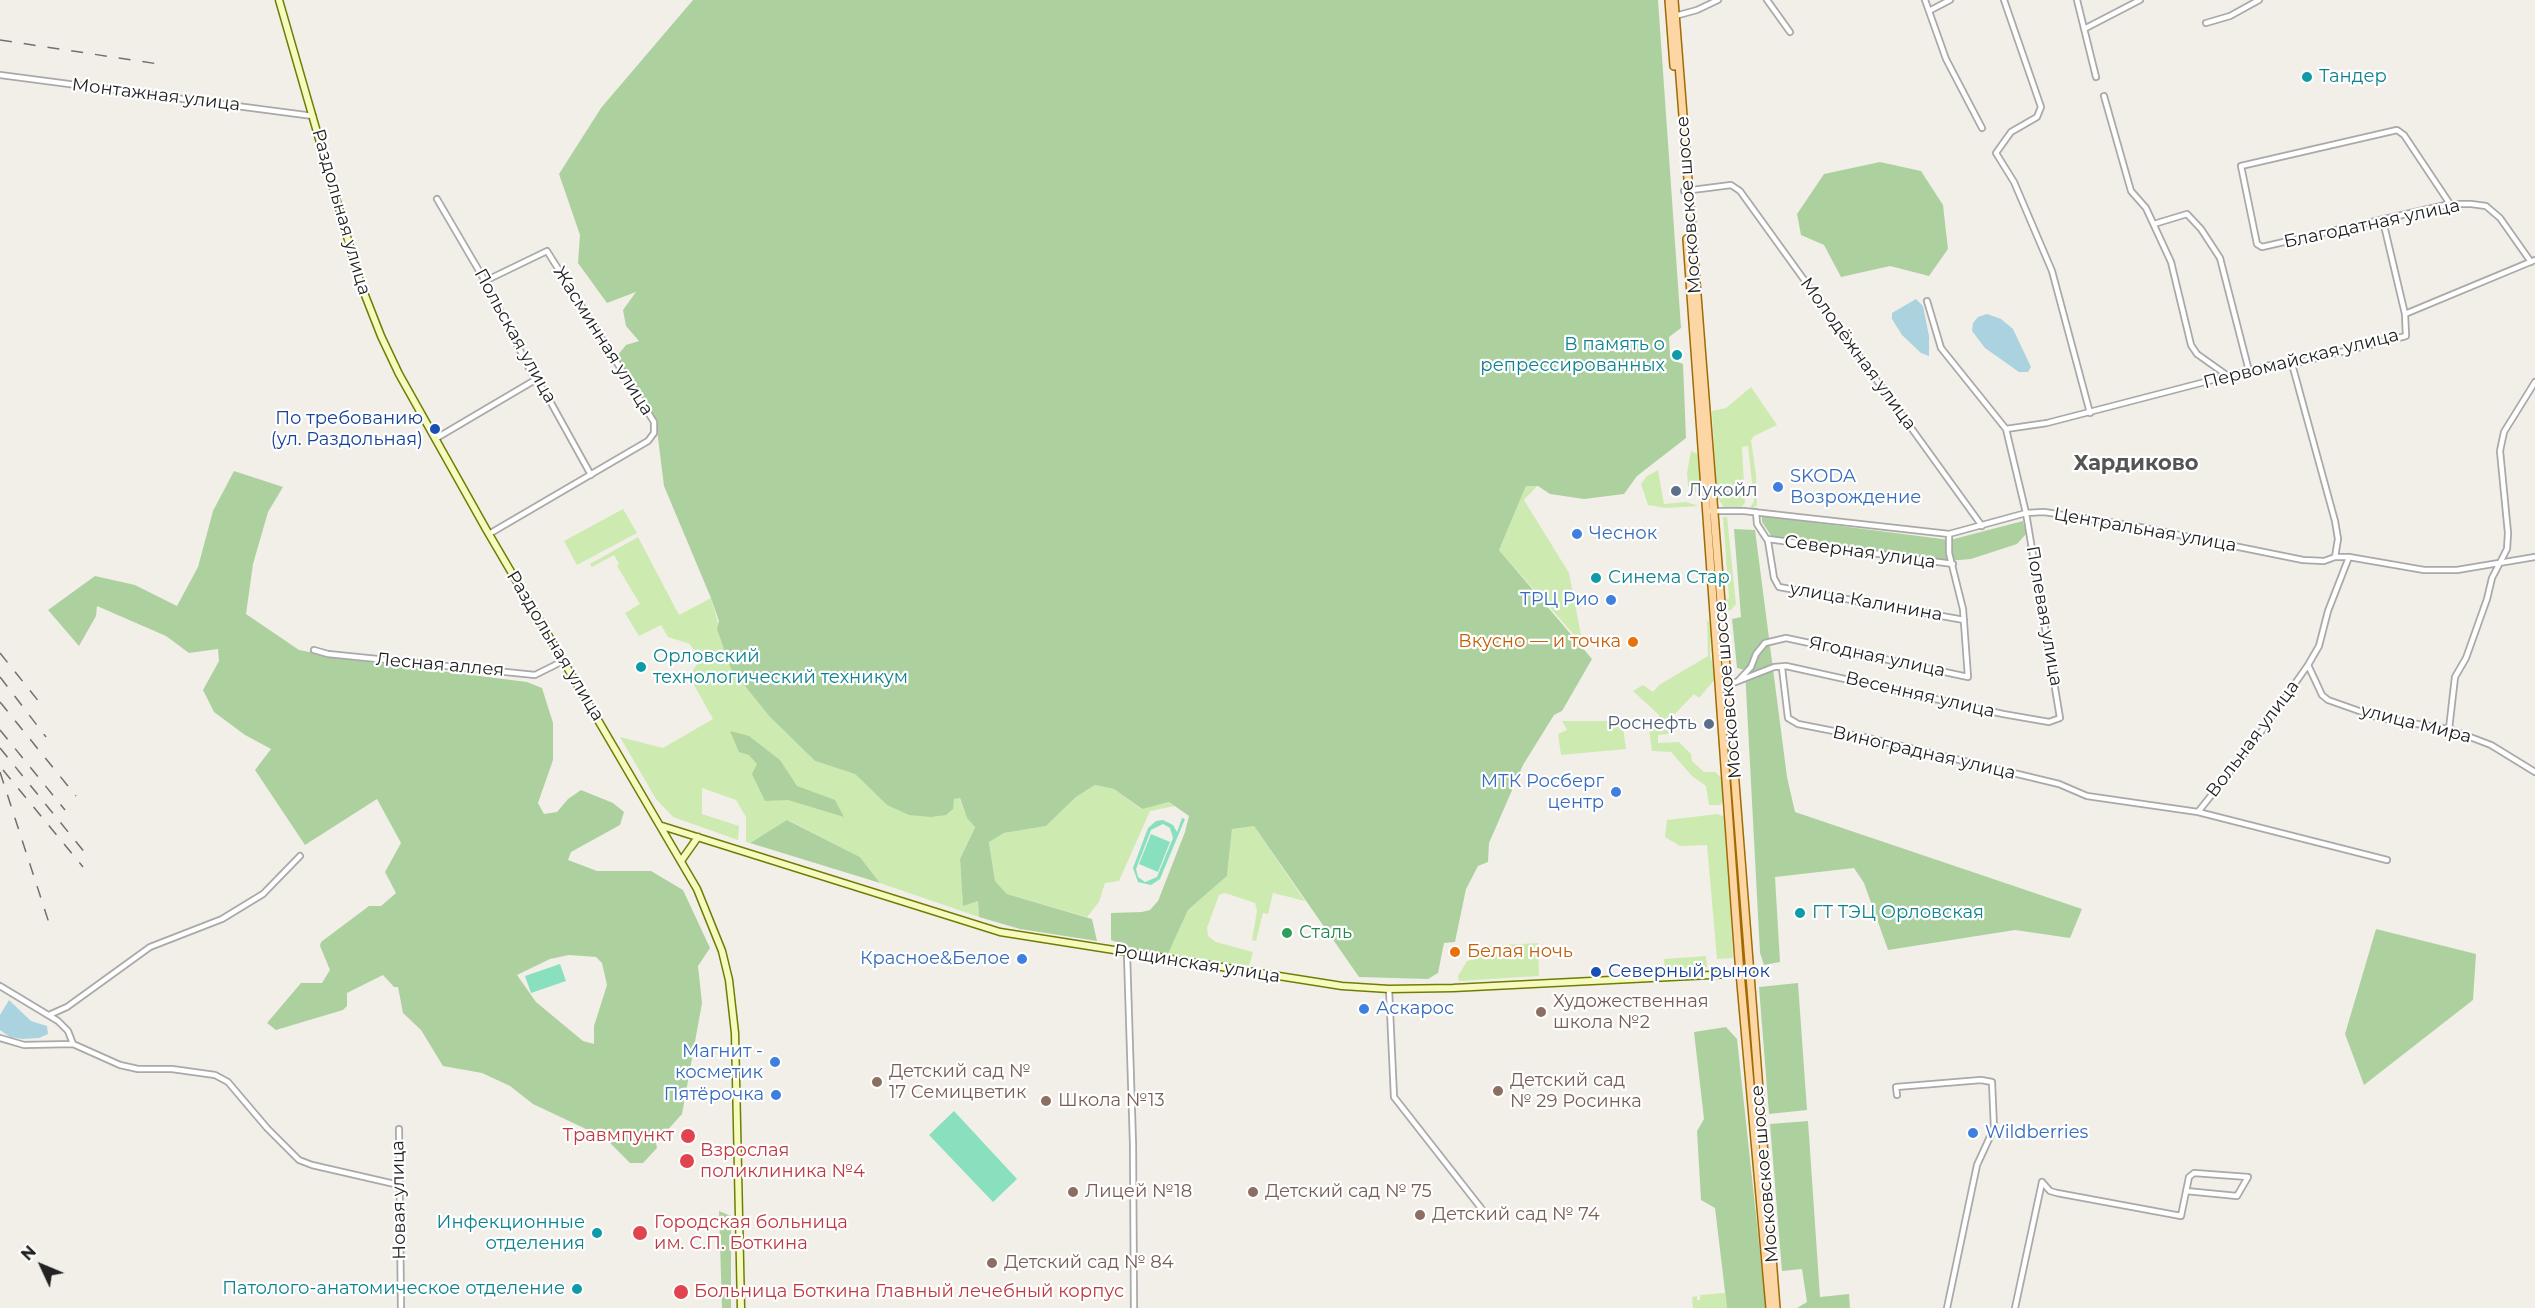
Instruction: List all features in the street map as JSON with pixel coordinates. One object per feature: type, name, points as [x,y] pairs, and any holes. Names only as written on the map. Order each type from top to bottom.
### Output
[{"type":"main road","name":"Раздольная улица","points":[[279,0],[367,301],[399,374],[489,534],[662,826],[702,900],[722,951],[729,980],[738,1110],[741,1308]]},
{"type":"main road","name":"Московское шоссе","points":[[1669,0],[1711,511],[1740,974],[1770,1308]]},
{"type":"main road","name":"Московское шоссе","points":[[1674,0],[1686,190]]},
{"type":"main road","name":"Московское шоссе","points":[[1711,511],[1732,685],[1750,973],[1776,1308]]},
{"type":"main road","name":"Рощинская улица","points":[[662,826],[1000,932],[1127,954],[1342,986],[1389,989],[1750,973]]},
{"type":"main road","points":[[681,861],[698,837]]},
{"type":"street","points":[[1675,16],[1697,10],[1718,0]]},
{"type":"street","points":[[1767,0],[1790,32]]},
{"type":"street","points":[[1925,0],[1946,59],[1982,128]]},
{"type":"street","points":[[1929,11],[1950,0]]},
{"type":"street","points":[[2004,0],[2041,106],[2037,117],[2011,132],[1996,153],[2013,182],[2052,271],[2090,413]]},
{"type":"street","points":[[2077,0],[2096,77]]},
{"type":"street","points":[[2084,29],[2140,0]]},
{"type":"street","points":[[2206,23],[2230,16],[2259,0]]},
{"type":"street","name":"Монтажная улица","points":[[0,75],[313,116]]},
{"type":"street","points":[[2104,96],[2131,191],[2154,224],[2167,251],[2191,345],[2197,354],[2228,376]]},
{"type":"street","name":"Благодатная улица","points":[[2450,204],[2404,135],[2397,130],[2243,164],[2240,170],[2257,244],[2262,247],[2450,204],[2486,206],[2508,228],[2533,261]]},
{"type":"street","name":"Молодёжная улица","points":[[1686,190],[1731,185],[1740,191],[1982,526]]},
{"type":"street","name":"Польская улица","points":[[437,199],[485,281],[535,380],[545,392],[591,475]]},
{"type":"street","points":[[2154,224],[2187,214],[2201,229],[2224,268],[2248,371]]},
{"type":"street","points":[[2383,221],[2405,314]]},
{"type":"street","name":"Жасминная улица","points":[[485,281],[547,251],[654,422],[654,433],[648,441],[591,475]]},
{"type":"street","name":"Первомайская улица","points":[[2006,429],[2090,413],[2274,364],[2292,364],[2401,339],[2407,330],[2405,314],[2533,261]]},
{"type":"street","points":[[1927,301],[1941,348],[2006,429]]},
{"type":"street","points":[[2292,364],[2335,521],[2338,539],[2335,557]]},
{"type":"street","points":[[435,439],[535,380]]},
{"type":"street","points":[[2449,729],[2455,677],[2466,658],[2492,578],[2507,549],[2508,534],[2500,451],[2504,432],[2535,382]]},
{"type":"street","name":"Полевая улица","points":[[2006,429],[2026,513],[2046,643],[2054,672],[2059,720]]},
{"type":"street","points":[[489,534],[591,475]]},
{"type":"street","name":"Центральная улица","points":[[1711,511],[1756,512],[1949,534],[2026,513],[2044,512],[2135,526],[2303,560],[2324,561],[2335,557],[2349,557],[2424,570],[2457,570],[2535,557]]},
{"type":"street","points":[[1756,512],[1757,524],[1768,540]]},
{"type":"street","points":[[1949,534],[1964,620]]},
{"type":"street","name":"Северная улица","points":[[1768,540],[1953,564]]},
{"type":"street","name":"улица Калинина","points":[[1768,540],[1774,578],[1779,587],[1964,620]]},
{"type":"street","name":"Вольная улица","points":[[2198,812],[2256,739],[2308,665],[2319,646],[2328,611],[2349,557]]},
{"type":"street","name":"Ягодная улица","points":[[1732,685],[1751,667],[1756,654],[1765,644],[1786,638],[1968,677],[1964,620]]},
{"type":"street","name":"Лесная аллея","points":[[314,650],[328,654],[535,675],[563,661]]},
{"type":"street","name":"улица Мира","points":[[2308,665],[2326,699],[2379,718],[2449,729],[2491,745],[2535,772]]},
{"type":"street","name":"Весенняя улица","points":[[1782,668],[1786,666],[1820,672],[2003,714],[2049,722],[2059,720]]},
{"type":"street","points":[[1732,685],[1774,668],[1782,668]]},
{"type":"street","name":"Виноградная улица","points":[[1782,668],[1790,721],[2059,784],[2087,796],[2198,812],[2387,860]]},
{"type":"street","points":[[49,1015],[67,1007],[160,942],[201,928],[241,908],[281,878],[300,856]]},
{"type":"street","points":[[1127,954],[1133,1144],[1134,1308]]},
{"type":"street","points":[[0,986],[49,1015],[68,1031],[73,1044]]},
{"type":"street","points":[[1389,989],[1394,1097],[1488,1217]]},
{"type":"street","points":[[0,1038],[24,1045],[73,1044],[120,1065],[138,1070],[172,1069],[215,1075],[228,1082],[267,1128],[299,1160],[399,1185]]},
{"type":"street","points":[[1896,1095],[1896,1087],[1981,1080],[1992,1082],[1994,1128],[1977,1166],[1972,1184],[1947,1308]]},
{"type":"street","name":"Новая улица","points":[[399,1129],[401,1308]]},
{"type":"street","points":[[2015,1308],[2042,1182],[2050,1191],[2057,1193],[2181,1216],[2186,1191],[2189,1177],[2194,1173],[2248,1177],[2237,1196],[2186,1191]]},
{"type":"green space","points":[[693,0],[1658,0],[1681,328],[1669,337],[1670,355],[1672,360],[1683,364],[1686,438],[1637,476],[1624,494],[1584,499],[1550,494],[1538,486],[1526,486],[1499,550],[1592,659],[1562,711],[1554,715],[1523,765],[1489,843],[1488,862],[1478,866],[1466,889],[1455,942],[1444,943],[1438,973],[1428,979],[1359,977],[1254,826],[1232,829],[1227,876],[1188,910],[1168,954],[1139,951],[1111,940],[1111,913],[1150,910],[1158,901],[1189,816],[1169,802],[1142,809],[1114,789],[1095,785],[1076,797],[1046,826],[1004,833],[989,842],[995,881],[1007,894],[1092,919],[1097,941],[1020,929],[979,917],[978,901],[963,906],[960,859],[975,827],[967,818],[960,798],[954,799],[953,809],[946,815],[931,817],[909,815],[887,805],[855,774],[815,761],[770,717],[731,669],[717,629],[719,621],[711,598],[664,486],[656,422],[617,356],[626,345],[639,341],[626,326],[623,310],[636,292],[607,303],[578,263],[580,235],[559,174],[601,108]]},
{"type":"green space","points":[[1880,162],[1921,171],[1943,205],[1948,249],[1929,276],[1890,266],[1841,277],[1824,245],[1801,235],[1797,214],[1824,174]]},
{"type":"green space","points":[[1751,387],[1777,425],[1754,436],[1751,440],[1757,505],[1750,508],[1754,501],[1748,446],[1742,447],[1745,503],[1741,507],[1724,507],[1717,498],[1712,411],[1726,408]]},
{"type":"green space","points":[[1691,451],[1700,455],[1703,495],[1701,496],[1688,486],[1687,473]]},
{"type":"green space","points":[[1658,470],[1664,504],[1686,502],[1699,506],[1665,508],[1648,505],[1641,484],[1647,476]]},
{"type":"green space","points":[[234,471],[283,487],[268,512],[253,564],[246,614],[299,650],[345,659],[527,682],[542,688],[553,723],[553,760],[538,803],[544,814],[557,812],[568,799],[581,790],[613,803],[624,812],[620,825],[571,852],[568,860],[597,871],[651,871],[683,890],[710,948],[698,966],[702,1003],[682,1114],[656,1143],[657,1148],[643,1163],[630,1163],[605,1138],[533,1104],[510,1086],[482,1073],[443,1066],[421,1030],[403,1013],[398,987],[394,987],[383,975],[347,993],[347,1006],[343,1010],[276,1030],[267,1023],[301,983],[322,983],[330,970],[320,946],[321,942],[369,906],[381,906],[396,893],[385,872],[401,843],[377,799],[305,845],[255,770],[271,749],[245,735],[214,712],[203,690],[219,661],[218,649],[189,653],[166,636],[97,606],[96,616],[79,646],[48,610],[95,576],[135,585],[177,606],[198,567],[213,511]],"holes":[[[569,955],[596,957],[602,963],[607,985],[594,1026],[594,1044],[583,1041],[536,1002],[517,975],[550,959]]]},
{"type":"green space","points":[[1538,485],[1524,500],[1569,573],[1583,645],[1499,550],[1526,486]]},
{"type":"green space","points":[[623,509],[637,533],[577,565],[564,541]]},
{"type":"green space","points":[[1762,516],[1950,540],[2023,521],[2026,534],[2017,544],[1971,559],[1948,561],[1772,537],[1762,522]]},
{"type":"green space","points":[[1723,517],[1727,517],[1736,604],[1731,610],[1725,610],[1724,600],[1729,599]]},
{"type":"green space","points":[[1734,529],[1755,530],[1787,777],[1795,812],[2082,909],[2070,938],[2015,930],[1888,950],[1864,883],[1854,868],[1775,877],[1780,962],[1764,965],[1760,953],[1745,670],[1737,668],[1732,619],[1741,617]]},
{"type":"green space","points":[[638,537],[679,615],[711,598],[731,669],[770,717],[815,761],[855,774],[887,805],[959,797],[967,818],[975,826],[960,859],[963,905],[978,901],[979,917],[880,883],[860,857],[788,820],[750,843],[746,842],[746,817],[736,800],[702,788],[702,814],[739,826],[738,840],[673,817],[656,799],[620,737],[663,748],[713,719],[689,676],[700,660],[690,644],[668,637],[661,625],[639,636],[625,613],[640,604],[617,566],[619,564],[614,555],[592,567],[590,564]]},
{"type":"green space","points":[[1707,620],[1711,624],[1710,656],[1717,677],[1699,698],[1694,694],[1667,722],[1669,734],[1658,735],[1658,743],[1679,742],[1691,754],[1692,761],[1704,772],[1715,772],[1723,779],[1724,800],[1720,805],[1709,805],[1706,786],[1692,776],[1671,752],[1652,751],[1649,729],[1659,722],[1659,715],[1633,691],[1643,685],[1653,692],[1659,685],[1708,656]]},
{"type":"green space","points":[[1562,721],[1622,721],[1626,749],[1561,755],[1558,734],[1567,730]]},
{"type":"green space","points":[[730,731],[749,736],[780,760],[797,786],[835,800],[844,817],[788,800],[765,801],[752,774],[757,764],[749,755],[739,752]]},
{"type":"green space","points":[[1095,785],[1114,789],[1141,809],[1169,802],[1175,806],[1150,811],[1119,881],[1105,883],[1099,902],[1087,917],[1007,894],[995,881],[989,841],[1004,833],[1046,826],[1076,797]]},
{"type":"green space","points":[[1717,814],[1726,817],[1733,958],[1717,959],[1707,845],[1680,846],[1665,837],[1667,820]]},
{"type":"green space","points":[[1182,818],[1185,819],[1160,879],[1151,885],[1138,882],[1133,868],[1148,828],[1156,821],[1163,820],[1173,825],[1177,832]],"holes":[[[1163,824],[1170,828],[1173,838],[1157,877],[1145,882],[1138,877],[1136,869],[1151,830]]]},
{"type":"green space","points":[[787,820],[860,857],[880,883],[750,843]]},
{"type":"green space","points":[[1254,826],[1305,901],[1273,893],[1268,914],[1263,913],[1256,941],[1252,940],[1257,911],[1255,903],[1225,893],[1219,895],[1207,928],[1208,936],[1216,942],[1253,952],[1249,966],[1168,954],[1188,910],[1227,876],[1232,828]]},
{"type":"green space","points":[[1151,834],[1170,842],[1158,872],[1139,864]]},
{"type":"green space","points":[[2376,929],[2476,954],[2473,1000],[2364,1085],[2345,1034]]},
{"type":"green space","points":[[1538,943],[1539,976],[1459,981],[1458,976],[1467,961],[1484,956],[1486,946]]},
{"type":"green space","points":[[1706,956],[1707,967],[1665,970],[1664,959]]},
{"type":"green space","points":[[560,964],[566,981],[531,993],[525,976]]},
{"type":"green space","points":[[1798,983],[1807,1110],[1769,1114],[1759,987]]},
{"type":"green space","points":[[1726,1027],[1737,1039],[1766,1308],[1727,1308],[1715,1208],[1701,1200],[1697,1131],[1704,1119],[1694,1032]]},
{"type":"green space","points":[[954,1111],[1017,1179],[993,1202],[929,1135]]},
{"type":"green space","points":[[1808,1121],[1820,1297],[1849,1294],[1850,1308],[1797,1308],[1807,1302],[1802,1269],[1782,1271],[1770,1124]]},
{"type":"green space","points":[[719,1211],[731,1216],[731,1308],[722,1308]]},
{"type":"green space","points":[[1725,1293],[1727,1308],[1693,1308],[1692,1297],[1697,1296],[1697,1300],[1700,1300],[1700,1295]]},
{"type":"water","points":[[1916,299],[1923,306],[1929,336],[1929,356],[1921,353],[1902,335],[1892,319],[1892,313]]},
{"type":"water","points":[[1987,314],[2001,319],[2013,329],[2031,367],[2028,372],[2019,372],[1985,348],[1972,331],[1973,323],[1978,317]]},
{"type":"water","points":[[9,1000],[31,1021],[47,1026],[48,1034],[39,1038],[22,1039],[10,1037],[0,1030],[0,1015]]},
{"type":"railway","points":[[0,40],[165,65]]},
{"type":"railway","points":[[0,653],[44,708]]},
{"type":"railway","points":[[0,677],[46,737]]},
{"type":"railway","points":[[0,702],[76,796]]},
{"type":"railway","points":[[0,730],[65,810]]},
{"type":"railway","points":[[0,748],[86,854]]},
{"type":"railway","points":[[3,770],[83,867]]},
{"type":"railway","points":[[0,772],[49,923]]},
{"type":"place","name":"Тандер","points":[[2307,77]]},
{"type":"place","name":"В память о репрессированных","points":[[1677,355]]},
{"type":"place","name":"По требованию (ул. Раздольная)","points":[[435,429]]},
{"type":"place","name":"SKODA Возрождение","points":[[1778,487]]},
{"type":"place","name":"Лукойл","points":[[1676,491]]},
{"type":"place","name":"Чеснок","points":[[1577,534]]},
{"type":"place","name":"Синема Стар","points":[[1596,578]]},
{"type":"place","name":"ТРЦ Рио","points":[[1611,600]]},
{"type":"place","name":"Вкусно — и точка","points":[[1633,642]]},
{"type":"place","name":"Орловский технологический техникум","points":[[641,667]]},
{"type":"place","name":"Роснефть","points":[[1709,724]]},
{"type":"place","name":"МТК Росберг центр","points":[[1616,792]]},
{"type":"place","name":"ГТ ТЭЦ Орловская","points":[[1800,913]]},
{"type":"place","name":"Сталь","points":[[1287,933]]},
{"type":"place","name":"Белая ночь","points":[[1455,952]]},
{"type":"place","name":"Красное&Белое","points":[[1022,959]]},
{"type":"place","name":"Северный рынок","points":[[1596,972]]},
{"type":"place","name":"Аскарос","points":[[1364,1009]]},
{"type":"place","name":"Художественная школа №2","points":[[1541,1012]]},
{"type":"place","name":"Магнит - косметик","points":[[775,1062]]},
{"type":"place","name":"Детский сад № 17 Семицветик","points":[[877,1082]]},
{"type":"place","name":"Детский сад № 29 Росинка","points":[[1498,1091]]},
{"type":"place","name":"Пятёрочка","points":[[776,1095]]},
{"type":"place","name":"Школа №13","points":[[1046,1101]]},
{"type":"place","name":"Wildberries","points":[[1973,1133]]},
{"type":"place","name":"Травмпункт","points":[[688,1136]]},
{"type":"place","name":"Взрослая поликлиника №4","points":[[687,1161]]},
{"type":"place","name":"Лицей №18","points":[[1073,1192]]},
{"type":"place","name":"Детский сад № 75","points":[[1253,1192]]},
{"type":"place","name":"Детский сад № 74","points":[[1420,1215]]},
{"type":"place","name":"Инфекционные отделения","points":[[597,1233]]},
{"type":"place","name":"Городская больница им. С.П. Боткина","points":[[640,1233]]},
{"type":"place","name":"Детский сад № 84","points":[[992,1263]]},
{"type":"place","name":"Патолого-анатомическое отделение","points":[[577,1289]]},
{"type":"place","name":"Больница Боткина Главный лечебный корпус","points":[[681,1292]]},
{"type":"district","name":"Хардиково","points":[[2136,464]]}]
